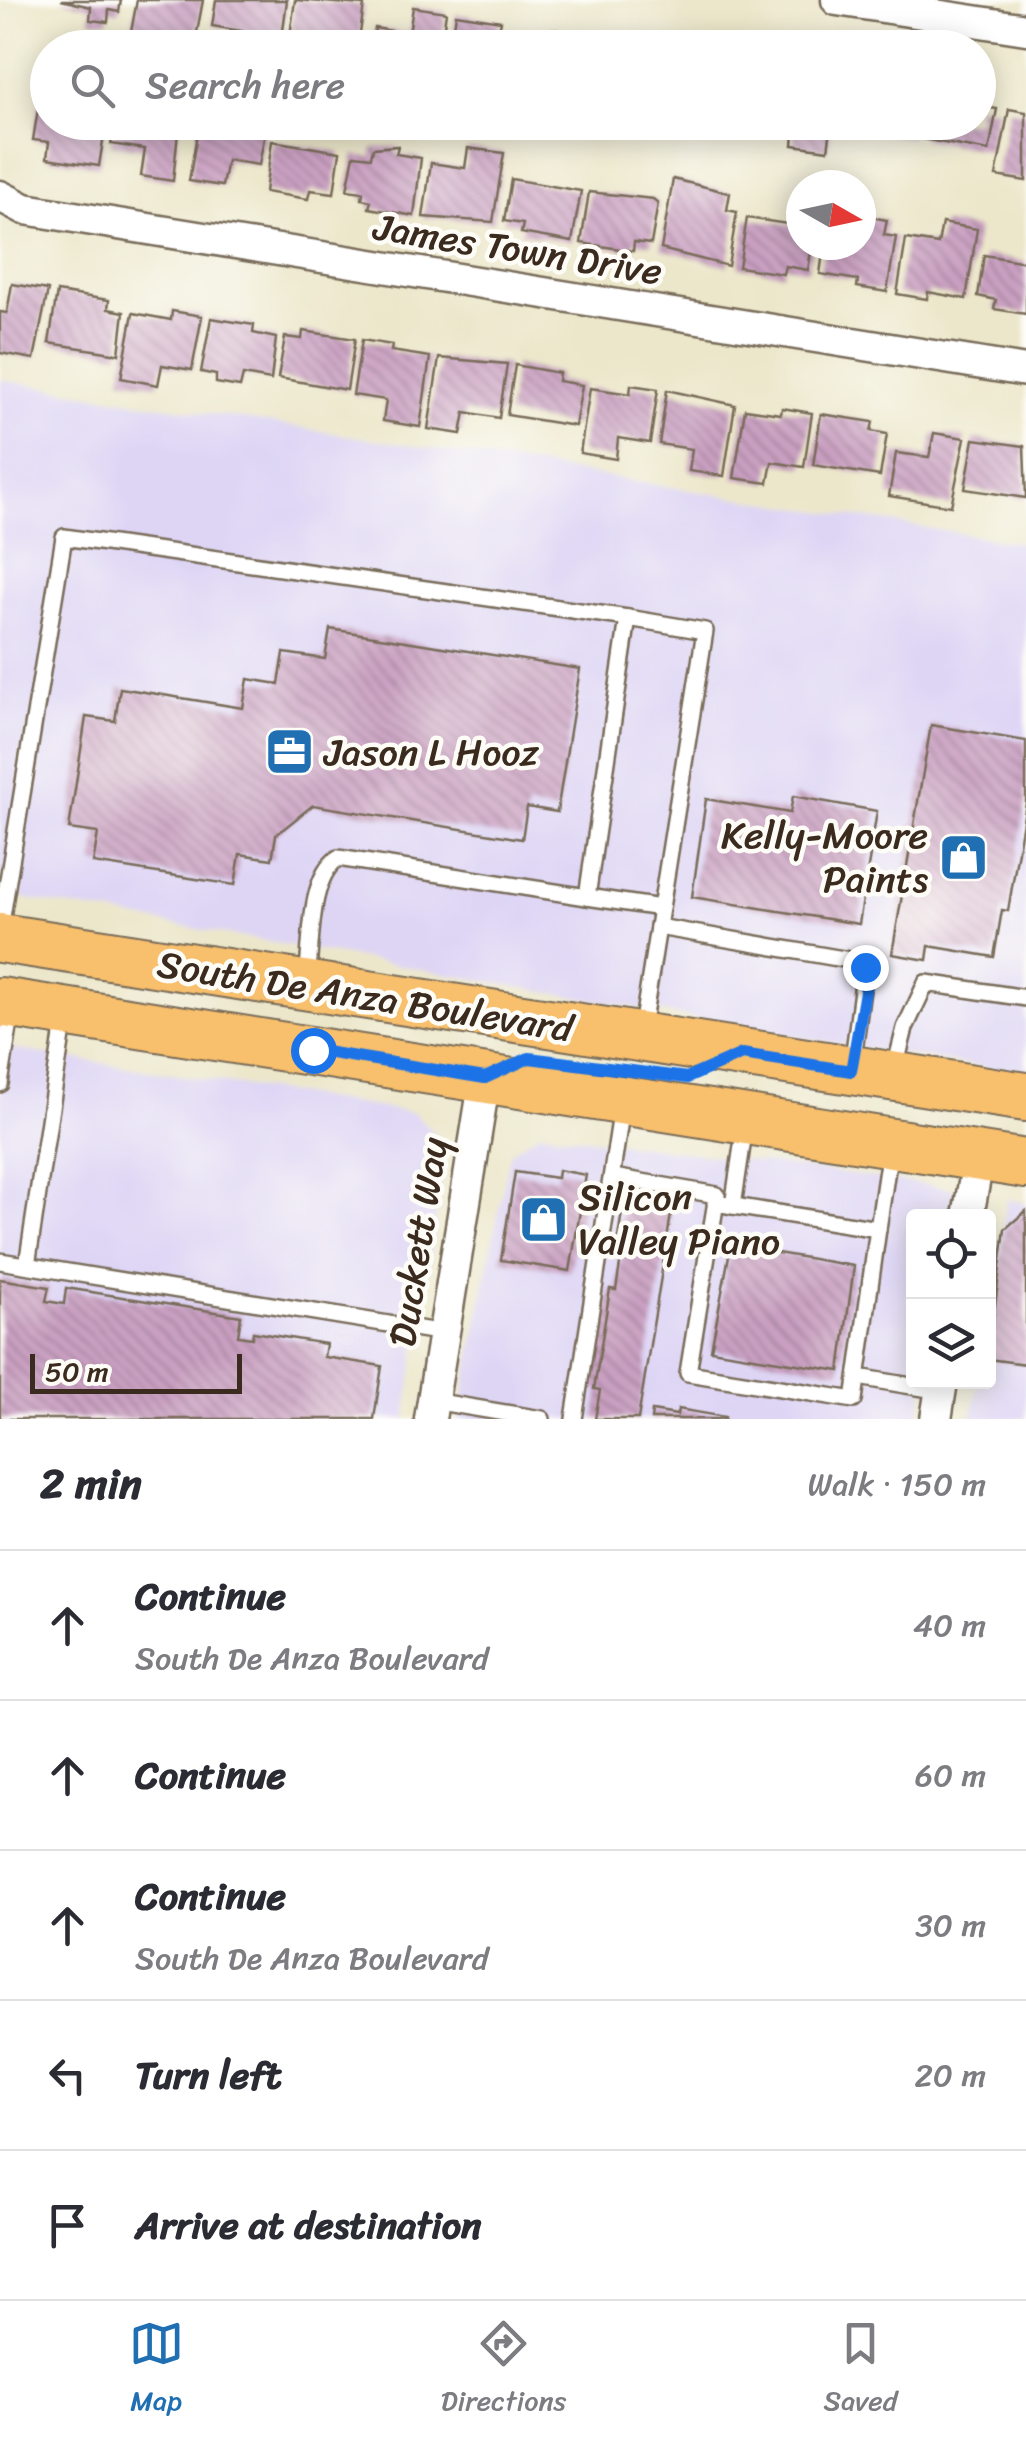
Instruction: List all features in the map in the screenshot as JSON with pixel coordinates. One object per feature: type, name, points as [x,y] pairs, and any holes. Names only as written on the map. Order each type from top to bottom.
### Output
[{"type":"main road","name":"South De Anza Boulevard","points":[[0,938],[470,1014],[1026,1097]]},
{"type":"main road","name":"South De Anza Boulevard","points":[[6,1003],[1026,1164]]},
{"type":"main road","points":[[238,1039],[287,1014],[434,1038],[470,1014]]},
{"type":"main road","points":[[485,1078],[529,1058],[687,1078],[742,1054]]},
{"type":"main road","points":[[979,1156],[1009,1137],[1026,1137]]},
{"type":"street","points":[[837,0],[1026,30]]},
{"type":"street","name":"James Town Drive","points":[[0,196],[26,210],[1026,372]]},
{"type":"street","name":"Duckett Way","points":[[432,1410],[485,1078]]},
{"type":"street","points":[[969,1209],[979,1156]]},
{"type":"lane","points":[[0,929],[64,538],[705,631],[640,1039]]},
{"type":"lane","points":[[588,897],[628,618]]},
{"type":"lane","points":[[306,988],[320,882],[328,865],[338,858],[661,908]]},
{"type":"lane","points":[[658,927],[855,961],[865,967],[872,1074]]},
{"type":"lane","points":[[872,1074],[905,1028],[926,983],[1026,998]]},
{"type":"lane","points":[[0,1084],[6,1003]]},
{"type":"lane","points":[[28,1265],[66,1012]]},
{"type":"lane","points":[[574,1419],[623,1100]]},
{"type":"lane","points":[[733,1206],[746,1120]]},
{"type":"lane","points":[[613,1178],[716,1195],[688,1373],[854,1400],[891,1143]]},
{"type":"lane","points":[[715,1203],[878,1229]]},
{"type":"lane","points":[[0,1261],[444,1333]]},
{"type":"lane","points":[[858,1377],[940,1397]]},
{"type":"lane","points":[[432,1410],[542,1419]]},
{"type":"shaded area","points":[[0,380],[1026,544],[1026,1074],[0,894]]},
{"type":"shaded area","points":[[0,1047],[414,1113],[446,1146],[406,1419],[0,1419]]},
{"type":"shaded area","points":[[540,1132],[954,1189],[951,1209],[906,1209],[906,1389],[924,1389],[919,1419],[459,1419],[510,1152]]},
{"type":"shaded area","points":[[1007,1199],[1026,1203],[1026,1419],[972,1419],[977,1389],[996,1389],[996,1270]]},
{"type":"building","points":[[61,0],[121,0],[119,12],[109,10],[108,22],[90,20],[91,7]]},
{"type":"building","points":[[137,0],[203,0],[197,30],[131,30]]},
{"type":"building","points":[[216,0],[287,0],[283,30],[212,26]]},
{"type":"building","points":[[295,0],[364,5],[361,30],[291,30]]},
{"type":"building","points":[[413,7],[446,12],[444,30],[410,30]]},
{"type":"building","points":[[456,14],[501,21],[499,30],[454,30]]},
{"type":"building","points":[[1009,109],[1026,112],[1026,181],[996,176]]},
{"type":"building","points":[[33,140],[103,140],[99,166],[47,158],[49,142]]},
{"type":"building","points":[[112,140],[177,140],[173,181],[141,176],[145,149],[111,144]]},
{"type":"building","points":[[196,140],[264,140],[259,165],[227,160],[222,186],[189,181]]},
{"type":"building","points":[[793,140],[829,140],[828,150],[793,145]]},
{"type":"building","points":[[928,140],[991,140],[989,151]]},
{"type":"building","points":[[272,141],[340,152],[334,193],[310,190],[308,199],[265,192]]},
{"type":"building","points":[[398,146],[396,154],[421,158],[414,216],[369,208],[371,201],[362,199],[363,192],[347,190],[354,155],[371,157],[373,148]]},
{"type":"building","points":[[468,148],[504,153],[493,222],[423,217],[431,163],[465,168]]},
{"type":"building","points":[[511,179],[581,191],[572,242],[521,233],[523,224],[504,221]]},
{"type":"building","points":[[673,179],[730,193],[727,210],[737,212],[728,266],[661,249]]},
{"type":"building","points":[[589,192],[653,199],[658,203],[651,244],[634,242],[633,251],[581,243]]},
{"type":"building","points":[[747,218],[786,224],[786,260],[810,260],[808,270],[785,266],[783,274],[739,267]]},
{"type":"building","points":[[876,218],[887,220],[884,235],[896,237],[887,292],[857,287],[858,280],[820,274],[822,260],[876,260]]},
{"type":"building","points":[[942,223],[977,229],[966,299],[928,292],[927,299],[897,294],[906,239],[938,244]]},
{"type":"building","points":[[984,255],[1026,262],[1026,314],[994,309],[996,300],[978,296]]},
{"type":"building","points":[[12,284],[48,290],[34,359],[0,353],[0,312],[7,313]]},
{"type":"building","points":[[57,292],[109,300],[108,309],[124,312],[119,354],[49,343]]},
{"type":"building","points":[[172,311],[202,316],[192,370],[162,365],[158,385],[121,378],[133,313],[171,320]]},
{"type":"building","points":[[211,318],[254,325],[253,333],[276,338],[271,380],[243,375],[240,387],[216,383],[216,375],[201,372]]},
{"type":"building","points":[[303,331],[355,339],[347,390],[278,378],[285,337],[302,339]]},
{"type":"building","points":[[362,340],[392,345],[391,351],[430,357],[420,427],[383,421],[386,400],[353,395]]},
{"type":"building","points":[[439,358],[507,364],[499,418],[465,412],[461,434],[428,429]]},
{"type":"building","points":[[515,365],[559,373],[558,381],[582,385],[575,426],[507,415]]},
{"type":"building","points":[[631,385],[658,389],[650,443],[618,438],[616,459],[580,453],[590,388],[630,394]]},
{"type":"building","points":[[667,390],[735,405],[724,476],[689,471],[692,449],[659,444]]},
{"type":"building","points":[[782,408],[812,413],[804,467],[772,462],[768,483],[734,478],[745,409],[781,414]]},
{"type":"building","points":[[821,414],[873,422],[871,431],[887,434],[880,476],[813,465]]},
{"type":"building","points":[[934,433],[965,438],[951,506],[889,496],[896,453],[929,457]]},
{"type":"building","points":[[974,439],[1024,446],[1026,498],[965,489]]},
{"type":"building","points":[[330,629],[580,669],[557,812],[527,807],[522,839],[313,805],[276,835],[272,859],[240,854],[235,885],[93,863],[98,833],[69,829],[86,717],[115,721],[120,688],[243,708],[248,679],[279,684],[284,653],[325,659]]},
{"type":"building","name":"Kelly-Moore Paints","points":[[931,725],[1026,741],[1026,803],[1008,911],[1002,910],[994,957],[929,946],[927,960],[892,954]]},
{"type":"building","points":[[793,796],[877,811],[859,924],[692,897],[706,799],[790,813]]},
{"type":"building","name":"Silicon Valley Piano","points":[[558,1170],[586,1175],[570,1271],[501,1260],[515,1172],[557,1178]]},
{"type":"building","points":[[655,1199],[673,1202],[638,1419],[595,1419],[600,1390],[594,1389],[610,1289],[616,1290],[623,1245],[617,1244],[623,1205],[653,1210]]},
{"type":"building","points":[[1026,1211],[1026,1364],[996,1360],[996,1298],[1005,1229]]},
{"type":"building","points":[[731,1245],[854,1266],[840,1371],[711,1350]]},
{"type":"building","points":[[0,1279],[49,1287],[46,1301],[64,1304],[66,1288],[241,1316],[238,1336],[252,1338],[253,1332],[326,1344],[324,1357],[382,1366],[374,1419],[0,1419]]},
{"type":"building","points":[[678,1409],[725,1419],[651,1419],[652,1411],[677,1415]]},
{"type":"place","name":"Jason L Hooz","points":[[289,752]]},
{"type":"place","name":"Kelly-Moore Paints","points":[[963,857]]},
{"type":"place","name":"Silicon Valley Piano","points":[[543,1219]]},
{"type":"route","points":[[313,1050],[485,1078],[529,1058],[687,1078],[742,1054],[851,1071],[867,980],[865,967]]}]
